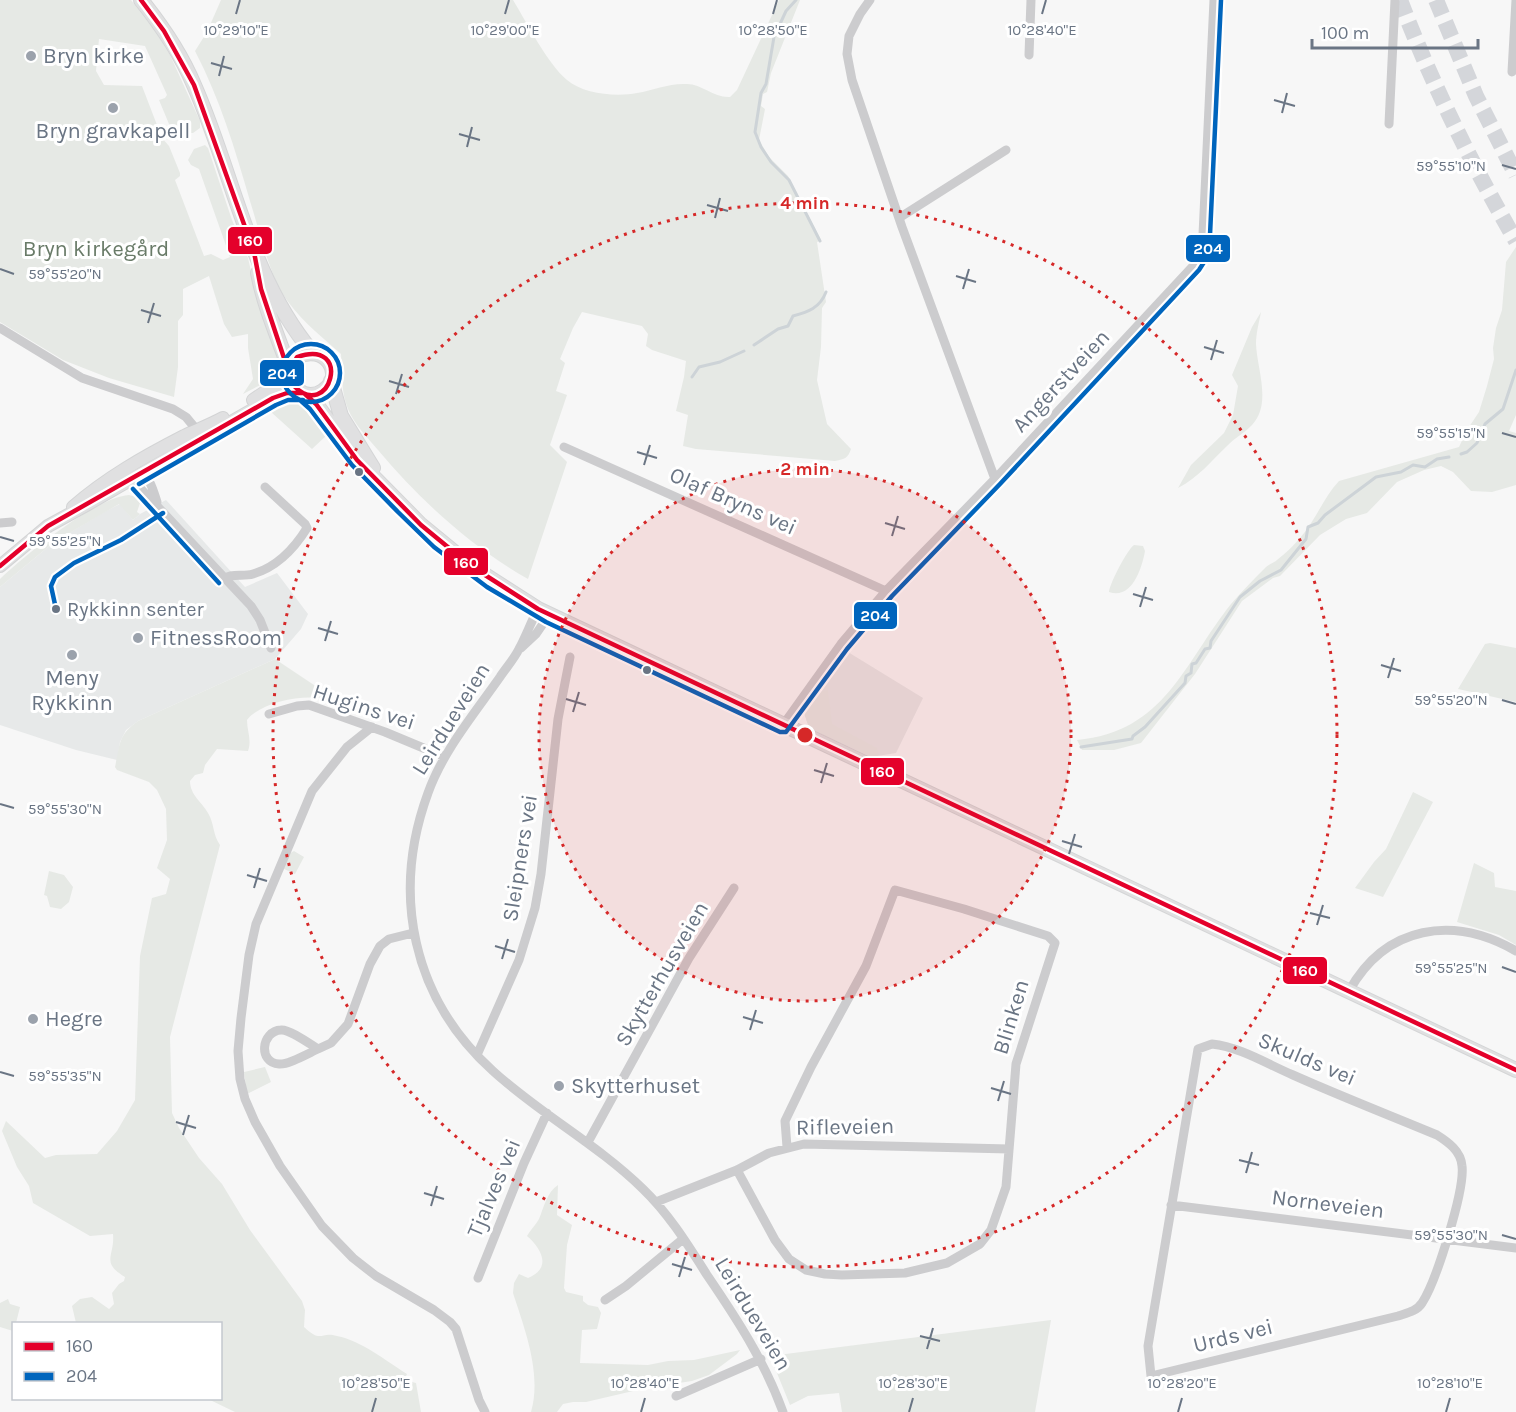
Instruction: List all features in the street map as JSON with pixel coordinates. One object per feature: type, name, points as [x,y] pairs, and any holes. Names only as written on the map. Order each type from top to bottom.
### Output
[{"type":"main road","points":[[141,0],[164,31],[194,85],[254,252],[285,317],[312,352]]},
{"type":"main road","points":[[254,252],[261,289],[293,385],[316,404],[357,460],[422,525],[471,566],[543,612],[1516,1070]]},
{"type":"main road","points":[[290,372],[297,357],[312,352],[323,355],[327,359],[332,370],[331,381],[341,416],[387,490]]},
{"type":"main road","points":[[304,394],[321,393],[331,381]]},
{"type":"street","points":[[870,0],[849,36],[846,54],[852,80],[899,218],[995,479]]},
{"type":"street","points":[[1029,55],[1031,0]]},
{"type":"street","name":"Angerstveien","points":[[783,725],[841,644],[886,591],[995,479],[1180,281],[1199,257],[1203,235],[1214,0]]},
{"type":"street","points":[[1389,124],[1395,0]]},
{"type":"street","points":[[1512,72],[1516,0]]},
{"type":"street","points":[[899,218],[1006,150]]},
{"type":"street","points":[[0,328],[82,378],[174,409],[186,417],[201,434]]},
{"type":"street","points":[[0,566],[92,492],[137,472],[201,434],[280,382],[290,372]]},
{"type":"street","points":[[201,434],[273,398],[287,393],[304,394]]},
{"type":"street","name":"Olaf Bryns vei","points":[[564,447],[886,591]]},
{"type":"street","points":[[137,472],[141,489],[251,606],[265,631],[271,648]]},
{"type":"street","points":[[225,578],[229,575],[251,574],[276,564],[307,528],[265,487]]},
{"type":"street","points":[[0,523],[12,522]]},
{"type":"street","name":"Leirdueveien","points":[[543,612],[527,629],[519,649],[445,757],[428,792],[414,840],[410,880],[413,933],[426,973],[441,1006],[477,1055],[503,1079],[588,1142],[642,1187],[656,1202],[743,1328],[760,1359],[783,1412]]},
{"type":"street","name":"Sleipners vei","points":[[477,1055],[519,960],[535,908],[541,874],[558,719],[570,657]]},
{"type":"street","name":"Hugins vei","points":[[269,714],[309,705],[372,727],[445,757]]},
{"type":"street","points":[[372,727],[347,747],[312,791],[256,924],[249,955],[241,1018],[238,1058],[240,1079],[245,1099],[255,1122],[280,1166],[322,1226],[353,1258],[376,1276],[434,1310],[456,1329],[478,1400],[485,1412]]},
{"type":"street","name":"Skytterhusveien","points":[[588,1142],[689,958],[734,888]]},
{"type":"street","name":"Blinken","points":[[737,1170],[789,1259],[806,1270],[825,1275],[905,1272],[947,1263],[980,1244],[991,1230],[1002,1204],[1006,1187],[1016,1064],[1055,943],[1048,936],[895,890],[867,966],[811,1067],[785,1121],[787,1147]]},
{"type":"street","points":[[1349,991],[1374,956],[1406,937],[1437,932],[1463,933],[1480,936],[1516,951]]},
{"type":"street","points":[[318,1049],[281,1029],[272,1033],[265,1040],[264,1050],[266,1057],[273,1063],[281,1065],[318,1049],[331,1043],[348,1024],[370,964],[380,946],[388,939],[413,933]]},
{"type":"street","name":"Skulds vei","points":[[1171,1205],[1198,1048],[1212,1044],[1223,1045],[1445,1140],[1457,1152],[1462,1165],[1448,1239]]},
{"type":"street","name":"Tjalves vei","points":[[478,1278],[524,1163],[547,1113]]},
{"type":"street","name":"Rifleveien","points":[[656,1202],[737,1170],[769,1153],[804,1144],[1009,1149]]},
{"type":"street","name":"Norneveien","points":[[1171,1205],[1516,1248]]},
{"type":"street","name":"Urds vei","points":[[1171,1205],[1148,1346],[1151,1376],[1398,1316],[1418,1309],[1430,1286],[1448,1239]]},
{"type":"street","points":[[605,1300],[626,1286],[683,1239]]},
{"type":"street","points":[[676,1396],[760,1359]]},
{"type":"shaded area","points":[[166,500],[245,587],[277,573],[308,614],[301,629],[275,659],[138,721],[126,730],[120,742],[117,760],[76,750],[0,725],[0,587],[54,542],[106,511],[120,504],[133,520]]},
{"type":"shaded area","points":[[843,649],[923,698],[896,753],[871,757],[811,729],[808,724],[804,713],[806,704]]},
{"type":"green space","name":"Bryn kirkegård","points":[[0,0],[131,0],[156,32],[170,55],[200,121],[200,128],[193,133],[176,133],[169,124],[159,100],[167,95],[145,46],[99,39],[96,71],[104,85],[142,86],[162,138],[169,146],[180,173],[175,180],[204,256],[211,254],[223,260],[230,257],[199,169],[191,165],[188,160],[194,149],[205,145],[208,148],[232,220],[248,258],[256,294],[278,360],[279,370],[269,385],[266,382],[243,394],[253,379],[248,334],[232,337],[224,324],[209,276],[183,289],[183,315],[178,321],[178,367],[174,397],[109,378],[63,360],[0,322]]},
{"type":"green space","points":[[221,0],[513,0],[552,64],[574,85],[600,93],[619,95],[687,84],[730,97],[737,90],[779,0],[800,0],[771,73],[767,92],[763,94],[761,106],[765,109],[759,140],[769,157],[788,176],[821,240],[817,242],[826,302],[822,308],[817,380],[827,424],[851,449],[849,454],[844,459],[835,461],[683,446],[688,415],[676,411],[686,361],[646,346],[648,334],[642,326],[582,312],[560,359],[565,363],[556,391],[567,395],[550,445],[567,462],[528,579],[486,552],[429,505],[362,431],[351,415],[344,396],[341,354],[295,310],[276,280],[226,124],[195,51],[207,32]]},
{"type":"green space","points":[[1516,247],[1516,415],[1509,431],[1516,433],[1516,485],[1492,492],[1471,491],[1453,472],[1441,466],[1424,470],[1397,482],[1367,513],[1346,519],[1320,535],[1280,576],[1273,578],[1242,601],[1195,674],[1141,743],[1114,750],[1082,750],[1077,740],[1107,734],[1132,724],[1152,709],[1185,671],[1231,604],[1266,567],[1276,561],[1300,538],[1339,481],[1459,447],[1479,412],[1487,386],[1494,359],[1496,328],[1502,310],[1506,262]]},
{"type":"green space","points":[[1261,312],[1256,344],[1262,386],[1258,417],[1198,474],[1178,488],[1191,465],[1224,433],[1233,415],[1238,386],[1232,375],[1252,327]]},
{"type":"green space","points":[[286,401],[308,407],[327,435],[312,449],[271,412]]},
{"type":"green space","points":[[129,495],[136,497],[140,503],[137,512],[140,514],[133,520],[119,504],[54,542],[0,587],[0,579],[26,556],[80,516],[115,498]]},
{"type":"green space","points":[[1134,545],[1143,546],[1145,551],[1138,574],[1130,587],[1124,591],[1109,592],[1119,567]]},
{"type":"green space","points":[[1485,644],[1516,648],[1516,702],[1458,689]]},
{"type":"green space","points":[[275,659],[332,697],[343,701],[342,704],[310,697],[290,699],[261,709],[247,720],[248,751],[217,749],[205,765],[203,773],[195,775],[190,781],[194,794],[210,817],[220,845],[170,1037],[172,1113],[199,1158],[222,1184],[250,1230],[302,1301],[305,1310],[304,1327],[314,1335],[331,1335],[356,1342],[407,1374],[404,1380],[416,1383],[421,1412],[235,1412],[210,1400],[222,1400],[222,1322],[76,1322],[72,1306],[80,1299],[92,1297],[109,1309],[114,1304],[112,1293],[124,1281],[125,1277],[117,1272],[111,1263],[113,1234],[90,1236],[33,1203],[29,1186],[17,1167],[2,1131],[6,1121],[45,1158],[56,1155],[97,1154],[117,1131],[135,1100],[140,956],[152,898],[166,894],[170,879],[157,868],[167,840],[166,809],[157,790],[149,782],[117,770],[115,767],[123,736],[138,721]]},
{"type":"green space","points":[[828,690],[832,724],[877,748],[879,754],[874,758],[811,729],[805,716],[807,704],[815,695]]},
{"type":"green space","points":[[1413,792],[1433,802],[1383,897],[1355,888],[1386,849]]},
{"type":"green space","points":[[294,851],[304,857],[295,874],[282,868],[287,855]]},
{"type":"green space","points":[[1474,863],[1494,873],[1495,887],[1516,891],[1516,945],[1499,935],[1457,922]]},
{"type":"green space","points":[[49,871],[64,875],[73,887],[69,902],[61,909],[50,907],[47,896],[44,895]]},
{"type":"green space","points":[[265,1067],[271,1082],[247,1094],[244,1072]]},
{"type":"green space","points":[[558,1185],[557,1215],[572,1225],[567,1245],[564,1288],[566,1292],[583,1296],[583,1301],[588,1305],[598,1307],[601,1313],[597,1329],[582,1330],[580,1363],[648,1365],[668,1361],[694,1360],[740,1350],[737,1354],[709,1375],[692,1381],[646,1388],[586,1402],[563,1404],[557,1412],[531,1412],[535,1383],[533,1367],[527,1337],[513,1293],[514,1283],[519,1274],[528,1278],[540,1269],[542,1258],[540,1252],[527,1236],[539,1219],[548,1196]]},
{"type":"green space","points":[[8,1299],[10,1304],[20,1307],[16,1322],[12,1322],[12,1331],[0,1327],[0,1303]]},
{"type":"green space","points":[[1051,1320],[1035,1412],[842,1412],[839,1393],[808,1396],[790,1405],[770,1356]]},
{"type":"waterway","points":[[796,0],[786,11],[774,37],[755,132],[771,162],[789,180],[820,241]]},
{"type":"waterway","points":[[754,345],[778,329],[788,326],[793,316],[817,306],[826,292]]},
{"type":"waterway","points":[[692,377],[699,367],[720,362],[744,351]]},
{"type":"waterway","points":[[1461,454],[1477,443],[1485,424],[1503,409],[1516,370]]},
{"type":"waterway","points":[[1081,747],[1132,739],[1145,727],[1185,683],[1186,676],[1191,673],[1192,664],[1196,663],[1205,649],[1210,648],[1211,641],[1240,597],[1260,581],[1281,570],[1306,539],[1308,527],[1318,523],[1325,515],[1376,477],[1401,472],[1413,465],[1425,467],[1437,459],[1449,457]]},
{"type":"tunnel","points":[[1400,0],[1453,123],[1516,241]]},
{"type":"tunnel","points":[[1436,0],[1476,96],[1516,175]]},
{"type":"transit line","name":"160","points":[[141,0],[164,31],[194,85],[254,252],[261,289],[293,385],[306,394],[317,394],[326,388],[331,367],[326,358],[315,354],[297,357],[290,370]]},
{"type":"transit line","name":"204","points":[[300,400],[310,409],[352,465],[398,512],[434,547],[487,587],[546,622],[780,732],[786,732],[847,649],[892,596],[1000,484],[1199,270],[1206,259],[1210,235],[1221,0]]},
{"type":"transit line","name":"204","points":[[311,344],[322,346],[335,357],[340,373],[338,384],[327,397],[311,402],[300,400],[287,389],[282,373],[284,362],[295,349],[311,344]]},
{"type":"transit line","name":"160","points":[[0,566],[48,526],[273,398],[287,393],[303,393]]},
{"type":"transit line","name":"160","points":[[305,394],[316,404],[357,460],[421,525],[471,566],[538,609],[1516,1070]]},
{"type":"transit line","name":"204","points":[[139,484],[276,405],[288,400],[303,400]]},
{"type":"transit line","name":"204","points":[[133,489],[219,583]]},
{"type":"transit line","name":"204","points":[[56,609],[51,586],[55,577],[74,563],[121,540],[163,513]]},
{"type":"place","name":"Bryn kirke","points":[[31,56]]},
{"type":"place","name":"Bryn gravkapell","points":[[113,108]]},
{"type":"place","name":"Rykkinn senter","points":[[56,609]]},
{"type":"place","name":"FitnessRoom","points":[[138,638]]},
{"type":"place","name":"Meny Rykkinn","points":[[72,655]]},
{"type":"place","name":"Hegre","points":[[33,1019]]},
{"type":"place","name":"Skytterhuset","points":[[559,1086]]}]
